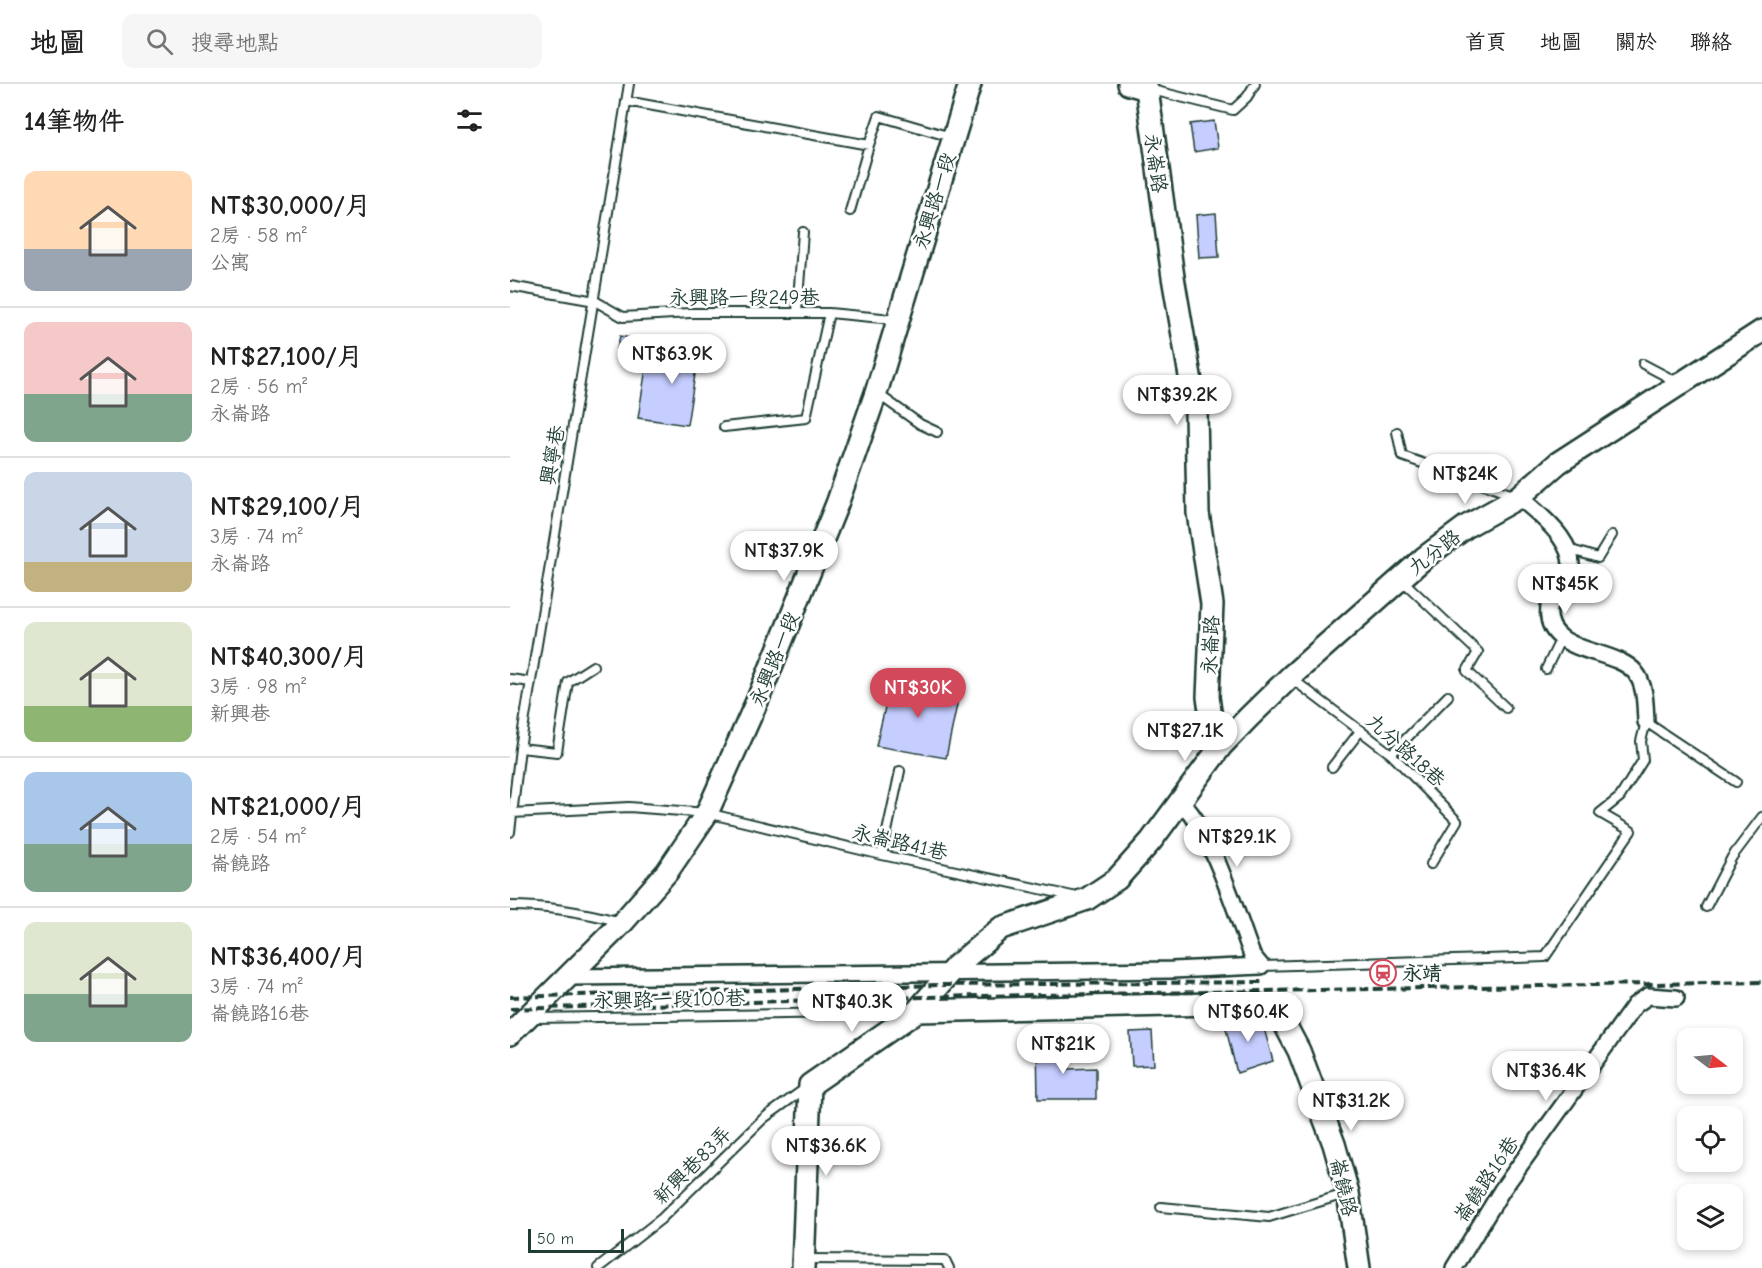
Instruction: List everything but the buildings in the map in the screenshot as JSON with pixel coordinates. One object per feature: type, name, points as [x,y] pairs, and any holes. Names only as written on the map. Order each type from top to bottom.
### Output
[{"type":"street","name":"永興路一段","points":[[517,1026],[623,922],[667,872],[707,813],[758,699],[837,504],[876,393],[970,84]]},
{"type":"street","name":"永崙路","points":[[1138,86],[1196,411],[1198,513],[1212,604],[1208,697],[1212,725],[1221,746]]},
{"type":"street","name":"九分路","points":[[1221,746],[1290,677],[1401,579],[1467,526],[1519,497],[1558,463],[1762,331]]},
{"type":"street","points":[[1519,497],[1558,531],[1567,549],[1570,568],[1568,580],[1549,607],[1548,616],[1561,638],[1634,671],[1641,683],[1646,722]]},
{"type":"street","points":[[803,1263],[810,1085],[916,1011],[951,972],[1000,928],[1087,899],[1117,879],[1151,841],[1221,746]]},
{"type":"street","points":[[1179,801],[1189,808],[1217,862],[1252,955],[1260,966]]},
{"type":"street","points":[[569,977],[1173,970],[1260,966]]},
{"type":"street","name":"崙饒路16巷","points":[[1454,1268],[1502,1190],[1635,1005],[1648,996],[1676,998]]},
{"type":"street","name":"崙饒路","points":[[916,1011],[1214,1004],[1269,1008],[1280,1015],[1299,1051],[1334,1144],[1348,1193],[1359,1268]]},
{"type":"lane","name":"興寧巷","points":[[510,832],[520,748],[629,84]]},
{"type":"lane","points":[[1138,86],[1233,110],[1247,97],[1255,84]]},
{"type":"lane","points":[[626,101],[869,145]]},
{"type":"lane","points":[[850,211],[879,116],[953,137]]},
{"type":"lane","points":[[797,313],[803,232]]},
{"type":"lane","name":"永興路一段249巷","points":[[510,286],[595,301],[624,317],[690,313],[829,313],[882,318],[897,322]]},
{"type":"lane","points":[[724,427],[806,418],[829,313]]},
{"type":"lane","points":[[1643,364],[1680,383]]},
{"type":"lane","points":[[876,393],[920,424],[938,432]]},
{"type":"lane","points":[[1397,432],[1402,456],[1519,497]]},
{"type":"lane","points":[[1567,549],[1598,558],[1612,536]]},
{"type":"lane","points":[[1401,579],[1478,652],[1467,671],[1506,708]]},
{"type":"lane","points":[[1546,669],[1561,638]]},
{"type":"lane","points":[[520,748],[557,752],[568,682],[593,666]]},
{"type":"lane","name":"九分路18巷","points":[[1290,677],[1391,754],[1456,821],[1431,864]]},
{"type":"lane","points":[[510,679],[531,682]]},
{"type":"lane","points":[[1391,754],[1448,696]]},
{"type":"lane","points":[[1260,966],[1545,957],[1631,831],[1600,813],[1620,797],[1643,760],[1641,741],[1646,722],[1736,782]]},
{"type":"lane","points":[[1332,766],[1361,730]]},
{"type":"lane","points":[[882,855],[900,771]]},
{"type":"lane","name":"永崙路41巷","points":[[512,813],[629,807],[707,813],[882,855],[1087,899]]},
{"type":"lane","points":[[1706,907],[1732,857],[1762,817]]},
{"type":"lane","points":[[510,906],[541,906],[588,913],[623,922]]},
{"type":"lane","name":"永興路一段100巷","points":[[517,1026],[916,1011]]},
{"type":"lane","name":"新興巷83弄","points":[[598,1268],[661,1219],[764,1118],[810,1085]]},
{"type":"lane","points":[[1161,1207],[1269,1217],[1348,1193]]},
{"type":"lane","points":[[803,1263],[945,1260],[949,1268]]},
{"type":"railway","points":[[510,997],[938,985],[1263,982]]},
{"type":"railway","points":[[510,1009],[927,997],[1762,982]]},
{"type":"place","name":"永靖","points":[[1383,973]]}]
